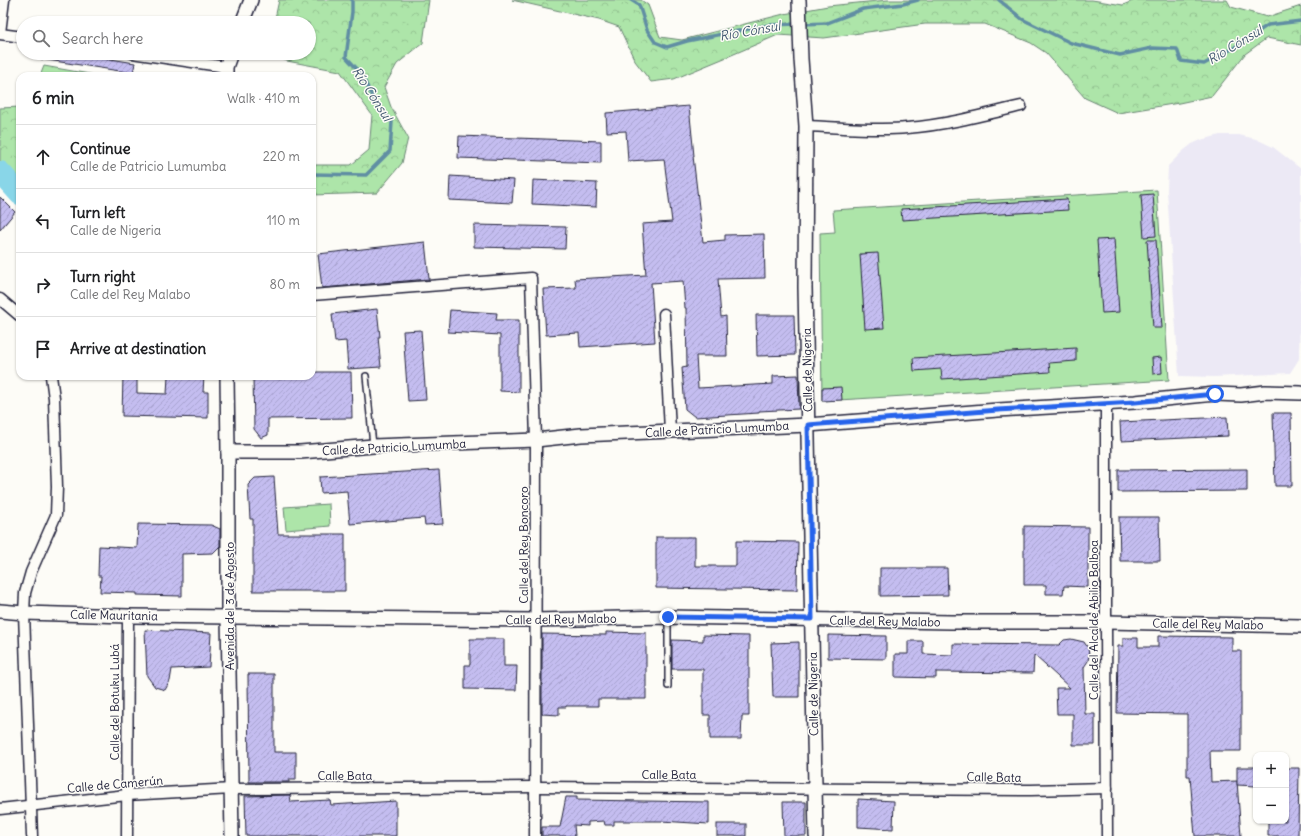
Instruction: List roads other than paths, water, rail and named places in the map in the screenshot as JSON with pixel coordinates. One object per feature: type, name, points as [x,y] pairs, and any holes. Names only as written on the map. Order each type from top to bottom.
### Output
[{"type":"street","points":[[4,0],[0,33],[16,36]]},
{"type":"street","points":[[245,16],[251,0]]},
{"type":"street","name":"Calle de Nigeria","points":[[799,0],[801,59],[806,126],[805,287],[816,836]]},
{"type":"street","points":[[169,60],[226,71],[229,60]]},
{"type":"street","points":[[806,126],[877,129],[908,128],[938,124],[1022,106]]},
{"type":"street","name":"Calle del Rey Boncoro","points":[[316,295],[531,278],[536,440],[535,836]]},
{"type":"street","points":[[0,299],[16,313]]},
{"type":"street","points":[[664,314],[670,431]]},
{"type":"street","points":[[32,836],[24,613],[25,593],[31,572],[56,515],[57,487],[54,398],[52,380]]},
{"type":"street","name":"Avenida del 3 de Agosto","points":[[227,380],[228,617],[232,836]]},
{"type":"street","name":"Calle de Patricio Lumumba","points":[[228,452],[300,452],[373,446],[536,440],[581,435],[808,425],[998,410],[1175,399],[1215,394],[1240,395],[1265,392],[1301,393]]},
{"type":"street","name":"Calle del Alcalde Abilio Balboa","points":[[1106,403],[1107,836]]},
{"type":"street","name":"Calle Mauritania","points":[[0,611],[128,616],[228,617]]},
{"type":"street","name":"Calle del Botuku Lubá","points":[[127,836],[128,616]]},
{"type":"street","name":"Calle del Rey Malabo","points":[[228,617],[536,620],[668,617],[951,622],[1106,622],[1301,626]]},
{"type":"street","name":"Calle Bata","points":[[232,789],[535,787],[1031,790],[1107,788]]},
{"type":"street","name":"Calle de Camerún","points":[[0,809],[126,795],[232,789]]},
{"type":"lane","points":[[366,376],[373,446]]},
{"type":"lane","points":[[668,617],[668,686]]},
{"type":"waterway","name":"Río Cónsul","points":[[316,174],[366,175],[390,151],[392,122],[375,102],[360,72],[346,57],[352,12],[352,0]]},
{"type":"waterway","name":"Río Cónsul","points":[[631,0],[639,5],[647,30],[655,42],[667,47],[687,41],[769,25],[797,24]]},
{"type":"waterway","name":"Río Cónsul","points":[[803,24],[827,23],[863,9],[903,4],[918,0]]},
{"type":"waterway","name":"Río Cónsul","points":[[999,0],[1022,19],[1071,43],[1120,55],[1152,48],[1177,49],[1181,61],[1204,64],[1232,49],[1268,25],[1301,21]]},
{"type":"waterway","name":"Río Cónsul","points":[[0,172],[16,190]]}]
